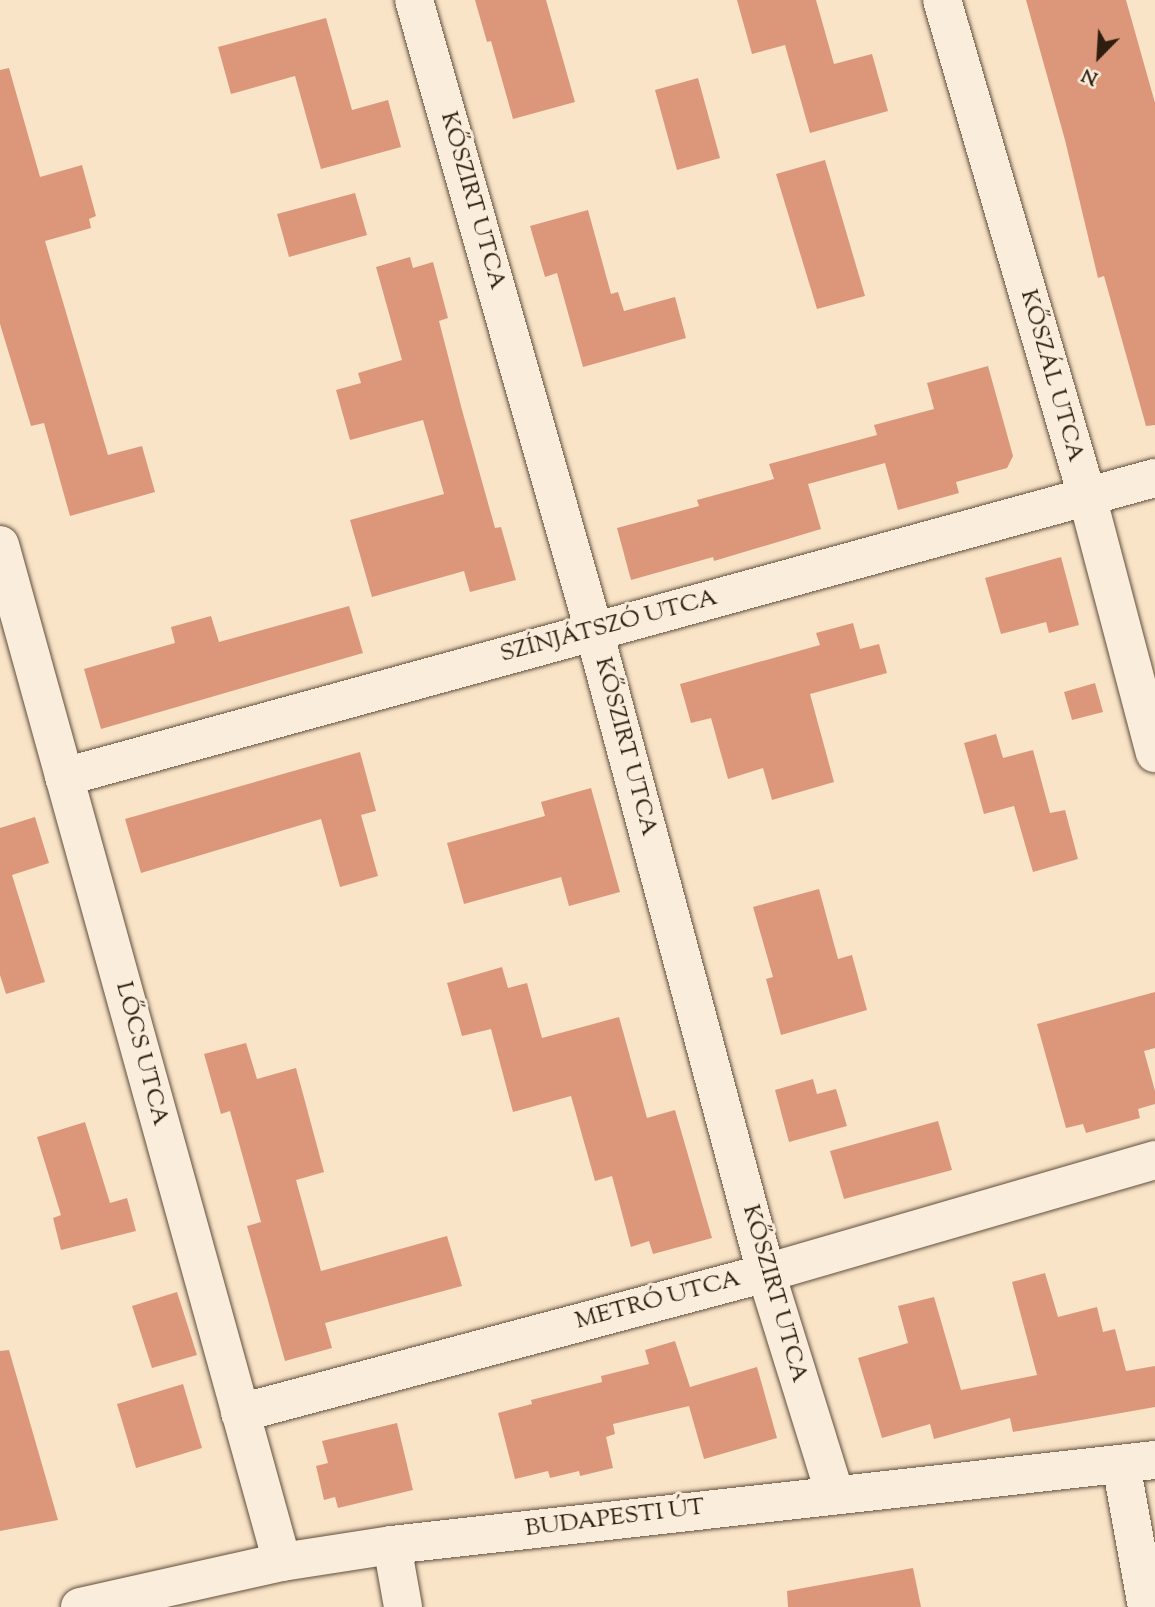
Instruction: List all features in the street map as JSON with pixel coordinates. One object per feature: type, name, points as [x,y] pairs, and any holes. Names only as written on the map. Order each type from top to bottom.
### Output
[{"type":"street","name":"KŐSZIRT UTCA","points":[[414,0],[594,631],[766,1273],[835,1494]]},
{"type":"street","name":"KŐSZÁL UTCA","points":[[942,0],[1087,496],[1155,753]]},
{"type":"street","name":"SZÍNJÁTSZÓ UTCA","points":[[64,777],[1155,478]]},
{"type":"street","name":"LŐCS UTCA","points":[[0,545],[282,1562]]},
{"type":"street","name":"METRÓ UTCA","points":[[240,1413],[766,1273],[1155,1160]]},
{"type":"street","name":"BUDAPESTI ÚT","points":[[80,1607],[282,1562],[392,1545],[1138,1462]]},
{"type":"street","points":[[1138,1462],[1147,1607]]},
{"type":"street","points":[[392,1545],[403,1607]]},
{"type":"building","points":[[475,0],[546,0],[575,102],[513,119],[491,41],[487,42]]},
{"type":"building","points":[[737,0],[816,0],[834,64],[872,54],[888,111],[810,133],[785,45],[752,54]]},
{"type":"building","points":[[1026,0],[1126,0],[1155,103],[1155,425],[1146,426],[1104,276],[1098,278],[1065,140]]},
{"type":"building","points":[[326,18],[352,110],[388,100],[401,147],[321,169],[295,76],[231,94],[218,47]]},
{"type":"building","points":[[9,68],[40,177],[82,165],[96,216],[89,219],[91,228],[45,241],[108,455],[142,446],[155,492],[70,516],[44,423],[31,426],[0,324],[0,70]]},
{"type":"building","points":[[698,78],[720,158],[677,170],[655,90]]},
{"type":"building","points":[[825,160],[865,296],[817,309],[776,174]]},
{"type":"building","points":[[355,193],[367,235],[289,257],[277,214]]},
{"type":"building","points":[[588,210],[611,294],[618,292],[624,311],[675,297],[686,338],[583,367],[557,273],[545,277],[530,226]]},
{"type":"building","points":[[410,257],[413,268],[433,262],[448,318],[439,321],[462,410],[495,528],[501,527],[516,580],[470,592],[464,571],[372,597],[350,520],[444,494],[423,420],[350,440],[336,390],[361,383],[358,373],[402,360],[376,267]]},
{"type":"building","points":[[988,366],[1013,456],[1007,468],[956,482],[959,493],[898,510],[885,463],[808,484],[821,529],[714,561],[713,557],[631,580],[617,528],[699,506],[697,500],[774,479],[769,464],[877,435],[874,425],[934,409],[927,383]]},
{"type":"building","points":[[1061,557],[1079,625],[1049,633],[1046,622],[1001,634],[985,578]]},
{"type":"building","points":[[349,606],[363,653],[101,729],[84,669],[175,643],[171,627],[211,616],[219,642]]},
{"type":"building","points":[[853,623],[860,649],[879,644],[887,673],[810,694],[834,782],[772,800],[763,768],[728,779],[711,718],[691,723],[680,684],[820,645],[816,633]]},
{"type":"building","points":[[1095,683],[1103,712],[1072,720],[1064,692]]},
{"type":"building","points":[[996,734],[1003,758],[1033,750],[1050,813],[1065,810],[1078,859],[1033,872],[1014,806],[984,814],[964,743]]},
{"type":"building","points":[[360,752],[376,811],[361,815],[378,876],[340,887],[321,819],[141,873],[125,819]]},
{"type":"building","points":[[591,788],[620,892],[569,906],[561,877],[464,904],[447,843],[545,816],[541,802]]},
{"type":"building","points":[[35,817],[49,863],[12,875],[45,982],[6,994],[0,975],[0,828]]},
{"type":"building","points":[[819,889],[838,959],[852,955],[867,1010],[781,1035],[766,979],[773,977],[753,907]]},
{"type":"building","points":[[502,967],[508,988],[527,983],[542,1038],[619,1017],[647,1118],[675,1110],[712,1238],[653,1254],[649,1241],[631,1247],[612,1176],[595,1181],[571,1096],[513,1112],[491,1029],[462,1036],[447,983]]},
{"type":"building","points":[[1155,992],[1155,1048],[1144,1051],[1155,1091],[1155,1104],[1138,1109],[1140,1118],[1086,1133],[1083,1124],[1066,1128],[1037,1024]]},
{"type":"building","points":[[246,1043],[257,1079],[296,1068],[324,1172],[296,1180],[321,1271],[447,1236],[462,1286],[325,1323],[332,1348],[285,1361],[247,1226],[261,1222],[230,1111],[221,1114],[204,1054]]},
{"type":"building","points":[[813,1079],[817,1094],[836,1089],[847,1126],[789,1142],[775,1090]]},
{"type":"building","points":[[938,1121],[952,1170],[844,1199],[830,1151]]},
{"type":"building","points":[[85,1122],[110,1203],[127,1198],[136,1231],[61,1250],[53,1218],[61,1215],[37,1137]]},
{"type":"building","points":[[1045,1273],[1058,1317],[1097,1307],[1103,1332],[1115,1329],[1126,1371],[1155,1366],[1155,1407],[1013,1432],[1010,1418],[934,1439],[930,1424],[882,1438],[858,1358],[908,1343],[898,1306],[934,1297],[961,1390],[1037,1375],[1012,1282]]},
{"type":"building","points":[[177,1292],[197,1355],[152,1368],[132,1306]]},
{"type":"building","points":[[675,1341],[690,1387],[757,1367],[777,1438],[704,1459],[689,1406],[613,1424],[615,1434],[606,1437],[613,1468],[580,1476],[579,1471],[550,1478],[548,1471],[515,1479],[498,1413],[532,1404],[531,1400],[602,1382],[601,1376],[649,1364],[645,1350]]},
{"type":"building","points":[[9,1350],[58,1520],[0,1531],[0,1351]]},
{"type":"building","points":[[183,1384],[202,1448],[136,1468],[117,1404]]},
{"type":"building","points":[[397,1423],[413,1490],[338,1508],[335,1497],[324,1500],[316,1466],[328,1463],[322,1441]]},
{"type":"building","points":[[913,1568],[921,1607],[788,1607],[787,1591]]}]
